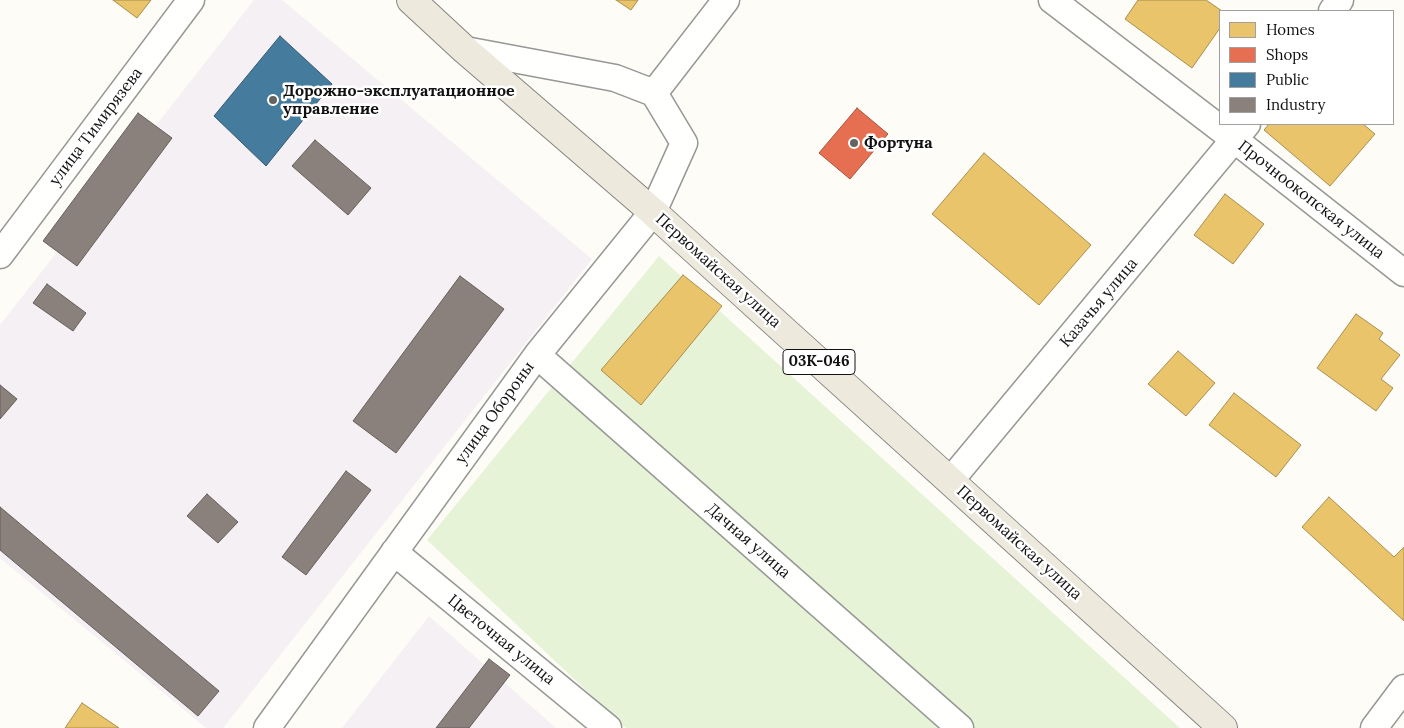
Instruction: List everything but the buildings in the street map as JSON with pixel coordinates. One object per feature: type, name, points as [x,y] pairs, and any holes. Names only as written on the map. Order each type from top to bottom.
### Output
[{"type":"main road","name":"Первомайская улица","points":[[411,0],[465,50],[653,212],[1223,728]]},
{"type":"street","name":"улица Тимирязева","points":[[0,255],[191,0]]},
{"type":"street","points":[[465,50],[615,78],[654,93],[726,0]]},
{"type":"street","name":"Прочноокопская улица","points":[[1052,0],[1219,117]]},
{"type":"street","name":"улица Обороны","points":[[267,728],[537,355],[653,212],[684,143],[654,93]]},
{"type":"street","name":"Прочноокопская улица","points":[[1241,132],[1404,273]]},
{"type":"street","name":"Казачья улица","points":[[950,481],[1241,132]]},
{"type":"street","name":"Дачная улица","points":[[537,355],[960,728]]},
{"type":"street","name":"Цветочная улица","points":[[394,552],[608,728]]},
{"type":"street","points":[[1374,728],[1404,688]]},
{"type":"shaded area","points":[[254,0],[282,0],[592,259],[223,728],[206,728],[0,558],[0,325]]},
{"type":"shaded area","points":[[429,616],[556,728],[342,728]]},
{"type":"green space","points":[[659,256],[1180,728],[626,728],[427,540]]},
{"type":"place","name":"Дорожно-эксплуатационное управление","points":[[273,100]]},
{"type":"place","name":"Фортуна","points":[[854,143]]}]
